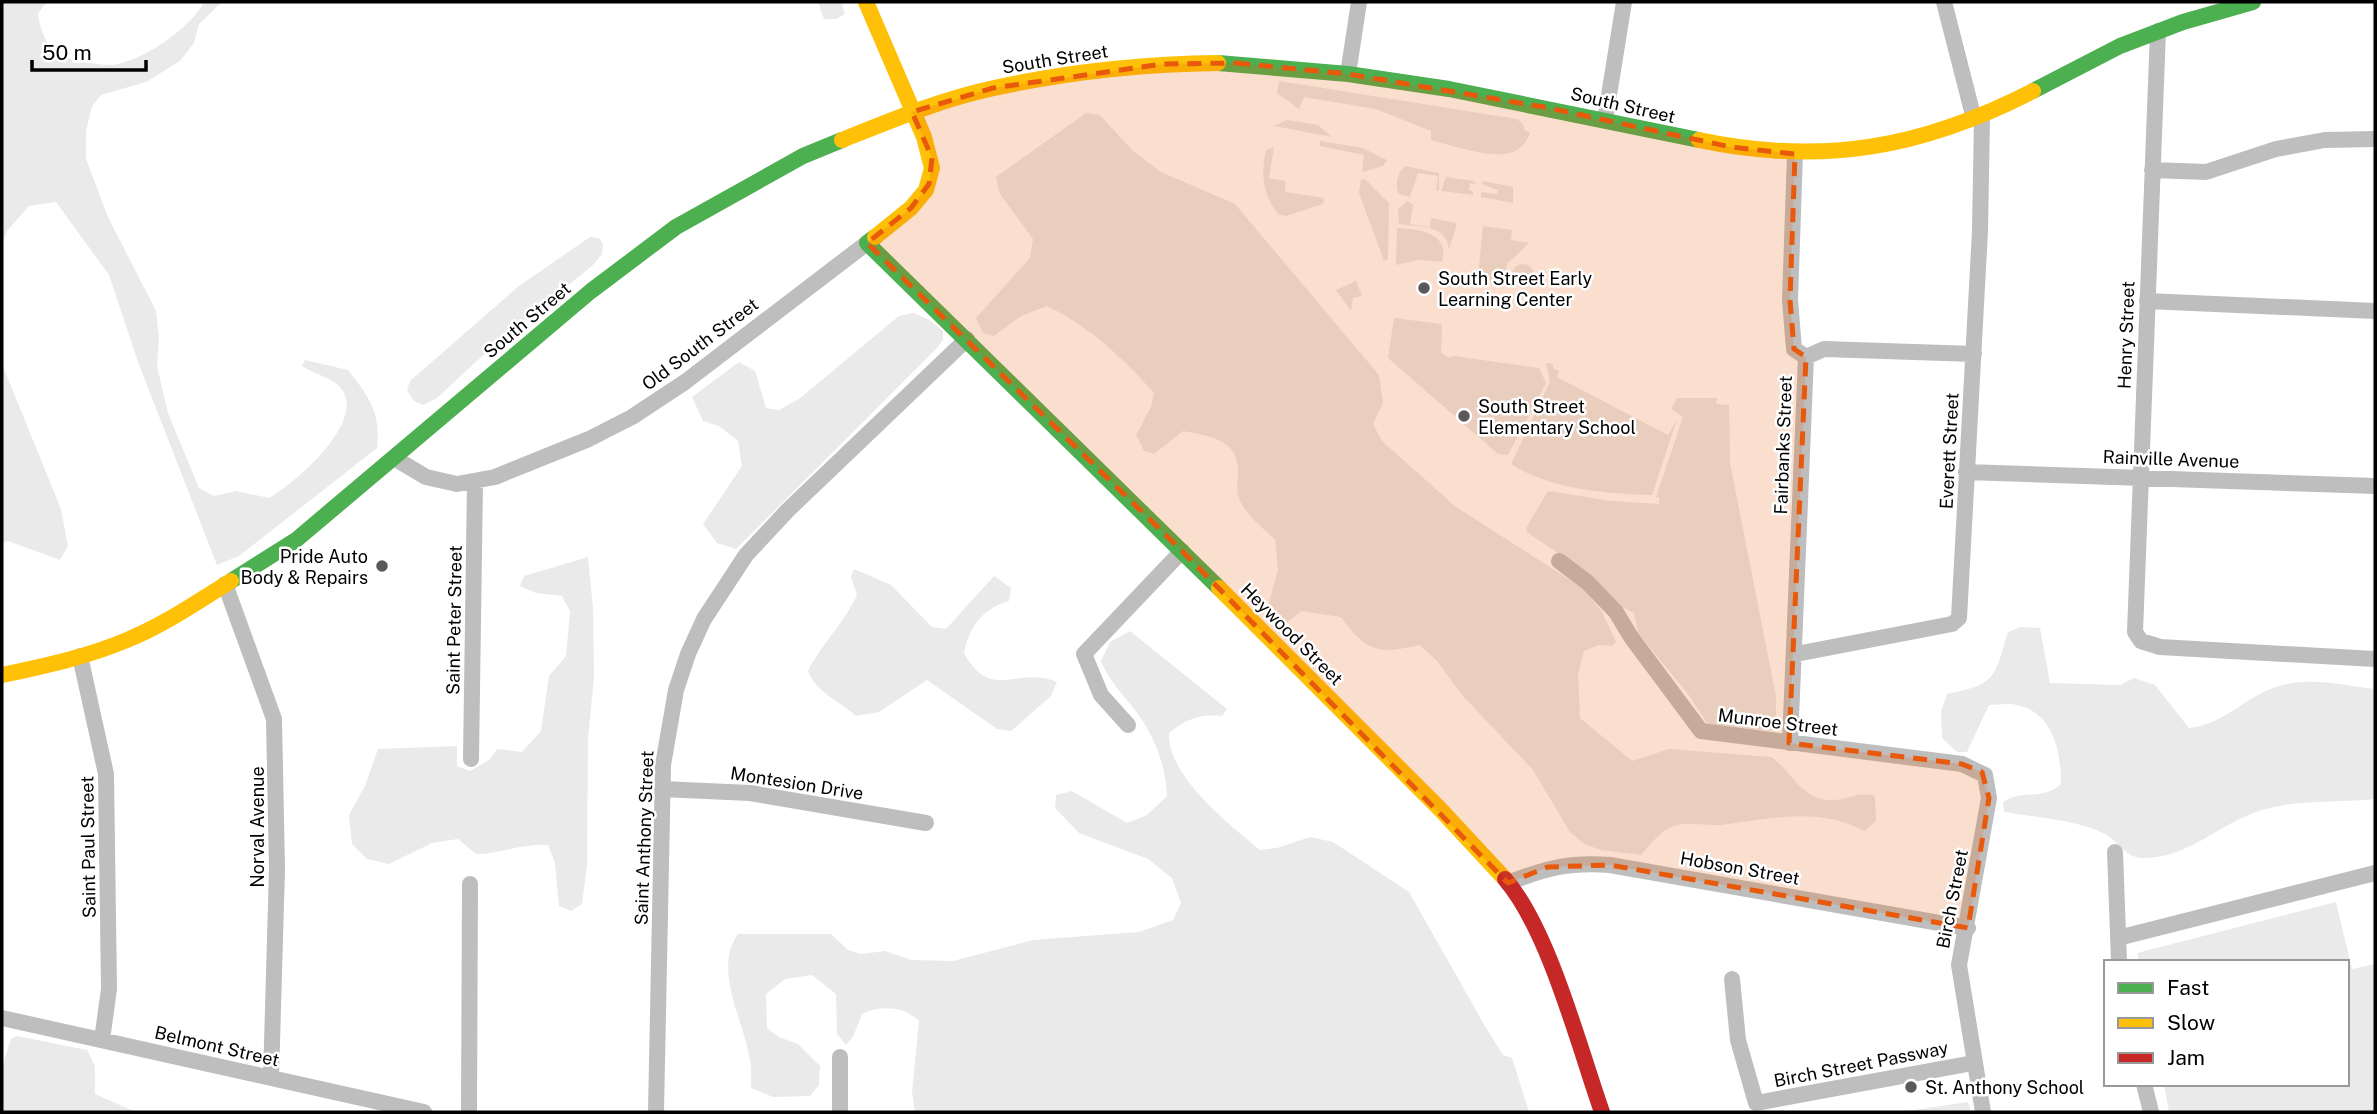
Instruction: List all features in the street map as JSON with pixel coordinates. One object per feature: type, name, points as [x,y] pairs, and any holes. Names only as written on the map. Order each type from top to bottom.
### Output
[{"type":"main road","name":"Old South Street","points":[[866,2],[932,158],[929,184],[911,208],[867,243]]},
{"type":"main road","name":"South Street","points":[[2,675],[80,656],[128,640],[169,620],[296,540],[591,291],[676,227],[714,203],[803,156],[912,112],[993,88],[1078,74],[1163,64],[1236,63],[1348,74],[1449,89],[1731,147],[1795,154],[1883,146],[1978,118],[2198,9],[2253,2]]},
{"type":"main road","name":"Heywood Street","points":[[867,243],[1182,551],[1440,809],[1508,883],[1532,922],[1555,977],[1602,1112]]},
{"type":"street","points":[[1348,74],[1359,2]]},
{"type":"street","points":[[1605,120],[1624,2]]},
{"type":"street","name":"Everett Street","points":[[1796,654],[1957,622],[1963,592],[1966,472],[1974,354],[1978,118],[1944,2]]},
{"type":"street","name":"Henry Street","points":[[2158,31],[2133,620],[2139,640],[2160,647],[2375,659]]},
{"type":"street","points":[[2152,170],[2206,172],[2287,147],[2325,140],[2375,139]]},
{"type":"street","name":"Fairbanks Street","points":[[1790,743],[1796,654],[1806,357],[1794,349],[1790,300],[1795,154]]},
{"type":"street","name":"Old South Street","points":[[394,458],[444,484],[475,482],[542,459],[632,417],[685,382],[867,243]]},
{"type":"street","points":[[2147,301],[2375,311]]},
{"type":"street","name":"Saint Anthony Street","points":[[656,1112],[662,789],[668,727],[676,690],[704,619],[746,555],[967,339]]},
{"type":"street","points":[[1806,357],[1824,349],[1974,354]]},
{"type":"street","name":"Rainville Avenue","points":[[1966,472],[2375,486]]},
{"type":"street","name":"Saint Peter Street","points":[[471,759],[475,482]]},
{"type":"street","points":[[1128,726],[1101,695],[1084,653],[1182,551]]},
{"type":"street","name":"Munroe Street","points":[[1559,561],[1595,589],[1616,612],[1697,729],[1742,739],[1962,764],[1977,768],[1986,777]]},
{"type":"street","name":"Norval Avenue","points":[[225,584],[274,719],[277,869],[271,1078]]},
{"type":"street","name":"Saint Paul Street","points":[[80,656],[99,730],[106,774],[109,989],[102,1040]]},
{"type":"street","name":"Birch Street","points":[[1983,1112],[1959,972],[1960,953],[1968,928],[1989,798],[1986,777]]},
{"type":"street","name":"Montesion Drive","points":[[662,789],[750,793],[926,823]]},
{"type":"street","points":[[2115,852],[2119,960]]},
{"type":"street","name":"Hobson Street","points":[[1508,883],[1549,867],[1579,863],[1610,865],[1968,928]]},
{"type":"street","points":[[2118,938],[2375,873]]},
{"type":"street","points":[[468,1112],[470,884]]},
{"type":"street","name":"Birch Street Passway","points":[[1732,979],[1738,1040],[1756,1103],[1973,1063]]},
{"type":"street","name":"Belmont Street","points":[[2,1018],[424,1112]]},
{"type":"street","points":[[840,1057],[840,1112]]},
{"type":"street","points":[[2144,1086],[2151,1112]]},
{"type":"highlighted area","points":[[1236,63],[1348,74],[1544,107],[1731,147],[1795,154],[1790,300],[1794,349],[1806,357],[1789,743],[1962,764],[1982,772],[1989,798],[1968,928],[1610,865],[1548,867],[1508,883],[1182,551],[867,243],[911,208],[929,184],[932,158],[912,112],[993,88],[1163,64]]},
{"type":"shaded area","points":[[2,2],[52,2],[45,4],[38,14],[44,36],[54,50],[70,59],[112,65],[142,55],[167,40],[189,22],[204,2],[222,2],[199,24],[194,43],[180,61],[146,82],[101,95],[92,106],[86,131],[86,159],[108,217],[156,311],[159,337],[157,366],[168,413],[199,488],[214,496],[236,491],[269,498],[309,467],[335,436],[344,420],[347,405],[343,391],[330,379],[302,366],[305,360],[348,370],[372,406],[378,435],[377,448],[239,556],[217,565],[138,362],[109,275],[56,202],[29,206],[7,231],[2,244]]},
{"type":"shaded area","points":[[818,2],[841,2],[845,14],[836,19],[824,19]]},
{"type":"shaded area","points":[[1279,81],[1517,119],[1523,124],[1525,131],[1530,132],[1524,144],[1516,151],[1505,154],[1478,152],[1431,140],[1431,131],[1376,109],[1304,97],[1299,109],[1277,93]]},
{"type":"shaded area","points":[[1086,113],[1100,115],[1132,150],[1161,172],[1235,204],[1379,375],[1383,403],[1373,424],[1382,441],[1456,507],[1584,589],[1602,612],[1616,642],[1612,646],[1599,645],[1584,651],[1578,674],[1580,718],[1632,761],[1669,749],[1771,757],[1812,796],[1832,800],[1875,796],[1876,821],[1864,831],[1830,819],[1794,816],[1721,825],[1683,824],[1662,833],[1641,855],[1601,850],[1584,844],[1570,832],[1533,770],[1462,695],[1437,661],[1420,645],[1383,650],[1374,648],[1358,638],[1341,617],[1301,611],[1275,632],[1268,606],[1278,570],[1275,539],[1255,521],[1239,498],[1237,460],[1233,452],[1212,437],[1183,431],[1154,454],[1144,451],[1136,435],[1151,407],[1154,393],[1105,344],[1063,314],[1047,306],[1021,316],[994,336],[983,333],[976,318],[1030,258],[1033,239],[1000,194],[996,177]]},
{"type":"shaded area","points":[[1287,120],[1318,125],[1332,137],[1274,126]]},
{"type":"shaded area","points":[[1320,141],[1363,148],[1387,160],[1383,166],[1362,172],[1364,155],[1320,146]]},
{"type":"shaded area","points":[[1274,147],[1269,178],[1286,181],[1285,192],[1324,198],[1323,204],[1286,216],[1278,214],[1269,199],[1263,176],[1266,150]]},
{"type":"shaded area","points":[[1405,166],[1439,173],[1439,191],[1436,190],[1438,176],[1418,173],[1410,197],[1399,194],[1398,179]]},
{"type":"shaded area","points":[[1446,177],[1474,181],[1476,184],[1470,183],[1469,190],[1473,191],[1473,195],[1441,191]]},
{"type":"shaded area","points":[[1361,179],[1366,180],[1389,203],[1388,259],[1384,261],[1359,193]]},
{"type":"shaded area","points":[[1483,181],[1513,187],[1513,203],[1481,197],[1481,192],[1497,194],[1498,190],[1482,184]]},
{"type":"shaded area","points":[[1407,201],[1413,205],[1410,224],[1430,227],[1431,218],[1457,223],[1449,250],[1443,235],[1438,231],[1399,224],[1398,209]]},
{"type":"shaded area","points":[[1483,226],[1512,230],[1511,240],[1529,243],[1508,263],[1501,280],[1496,283],[1478,277]]},
{"type":"shaded area","points":[[1397,228],[1431,234],[1442,245],[1442,262],[1419,260],[1396,265]]},
{"type":"shaded area","points":[[590,237],[599,238],[603,244],[602,254],[593,265],[479,359],[437,398],[423,405],[414,401],[407,390],[410,381],[519,286]]},
{"type":"shaded area","points":[[1523,264],[1531,267],[1534,275],[1531,283],[1523,286],[1515,283],[1512,275],[1515,267]]},
{"type":"shaded area","points":[[1356,281],[1362,296],[1353,298],[1351,311],[1336,290]]},
{"type":"shaded area","points":[[913,313],[928,319],[943,331],[943,340],[937,348],[736,549],[717,543],[703,524],[742,466],[738,441],[719,426],[703,421],[692,397],[739,362],[755,371],[766,408],[779,410],[799,399],[899,316]]},
{"type":"shaded area","points":[[1394,318],[1442,324],[1441,353],[1450,358],[1454,356],[1539,368],[1546,383],[1508,455],[1498,454],[1388,358]]},
{"type":"shaded area","points":[[1546,363],[1553,364],[1553,368],[1559,371],[1557,377],[1668,435],[1677,419],[1652,495],[1560,485],[1511,464],[1550,382]]},
{"type":"shaded area","points":[[2,364],[61,509],[68,546],[60,560],[8,541],[2,543]]},
{"type":"shaded area","points":[[1677,398],[1717,398],[1716,404],[1729,405],[1730,463],[1776,696],[1776,731],[1709,726],[1688,694],[1638,633],[1634,613],[1618,605],[1570,561],[1528,533],[1526,528],[1548,491],[1611,501],[1659,504],[1659,497],[1656,497],[1683,417],[1671,409]]},
{"type":"shaded area","points":[[588,557],[593,608],[594,676],[588,739],[587,865],[582,904],[571,911],[559,906],[555,863],[548,845],[476,854],[458,839],[432,843],[389,864],[367,859],[352,844],[349,815],[365,786],[378,749],[457,746],[457,766],[470,771],[489,760],[497,749],[522,752],[541,731],[549,676],[566,656],[570,611],[562,596],[536,593],[520,586],[524,576]]},
{"type":"shaded area","points":[[854,569],[891,585],[932,627],[946,629],[994,576],[1011,588],[1009,601],[992,608],[979,620],[969,635],[964,653],[974,668],[995,680],[1030,677],[1057,682],[1051,696],[1011,731],[997,729],[927,680],[879,712],[856,716],[822,691],[808,671],[857,595],[851,577]]},
{"type":"shaded area","points":[[2021,627],[2040,628],[2050,683],[2120,685],[2134,678],[2155,685],[2189,728],[2214,721],[2270,689],[2283,685],[2317,682],[2375,689],[2375,799],[2272,807],[2245,817],[2177,852],[2147,858],[2133,856],[2109,836],[2092,829],[2068,822],[2004,812],[2003,802],[2010,798],[2040,794],[2061,784],[2057,747],[2047,725],[2030,709],[2007,704],[1989,705],[1967,752],[1957,752],[1942,738],[1941,712],[1947,694],[1976,687],[1991,676],[2000,660],[2008,632]]},
{"type":"shaded area","points":[[1130,631],[1227,709],[1222,716],[1194,718],[1169,733],[1171,749],[1178,766],[1202,798],[1260,850],[1277,848],[1310,837],[1333,842],[1409,892],[1485,1026],[1503,1055],[1512,1058],[1529,1112],[915,1112],[912,1092],[919,1021],[907,1012],[899,1010],[884,1008],[869,1011],[862,1014],[853,1037],[846,1045],[837,1034],[836,994],[812,975],[785,979],[766,994],[767,1028],[779,1037],[798,1044],[820,1066],[819,1085],[810,1096],[773,1097],[751,1088],[747,1046],[729,980],[731,948],[738,934],[831,934],[848,950],[861,954],[885,951],[911,960],[953,961],[1033,940],[1139,932],[1173,920],[1181,903],[1172,878],[1148,859],[1079,833],[1055,808],[1056,795],[1072,791],[1127,823],[1147,815],[1167,796],[1163,769],[1151,736],[1101,661],[1110,642]]},
{"type":"shaded area","points":[[2336,902],[2352,969],[2375,964],[2375,1112],[2169,1112],[2164,1086],[2349,1086],[2349,960],[2139,960],[2137,953]]},
{"type":"shaded area","points":[[17,1036],[87,1050],[95,1066],[95,1094],[136,1112],[2,1112],[2,1067],[11,1039]]},
{"type":"shaded area","points":[[1968,1102],[1971,1112],[1901,1112]]},
{"type":"traffic: fast","points":[[2033,91],[2120,46],[2183,22],[2253,2]]},
{"type":"traffic: fast","points":[[1218,63],[1348,74],[1449,89],[1699,140]]},
{"type":"traffic: fast","points":[[231,581],[296,540],[591,291],[676,227],[803,156],[842,140]]},
{"type":"traffic: fast","points":[[875,237],[867,243],[1219,588]]},
{"type":"traffic: slow","points":[[866,2],[924,137],[932,168],[926,190],[911,208],[875,237]]},
{"type":"traffic: slow","points":[[842,140],[936,104],[994,88],[1105,70],[1218,63]]},
{"type":"traffic: slow","points":[[1699,140],[1744,148],[1787,151],[1870,147],[1951,126],[1992,111],[2033,91]]},
{"type":"traffic: slow","points":[[2,675],[81,656],[127,640],[167,620],[231,581]]},
{"type":"traffic: slow","points":[[1219,588],[1440,809],[1505,879]]},
{"type":"traffic: jam","points":[[1505,879],[1521,901],[1549,958],[1602,1112]]},
{"type":"place","name":"South Street Early Learning Center","points":[[1424,288]]},
{"type":"place","name":"South Street Elementary School","points":[[1464,416]]},
{"type":"place","name":"Pride Auto Body & Repairs","points":[[382,566]]},
{"type":"place","name":"St. Anthony School","points":[[1911,1087]]}]
